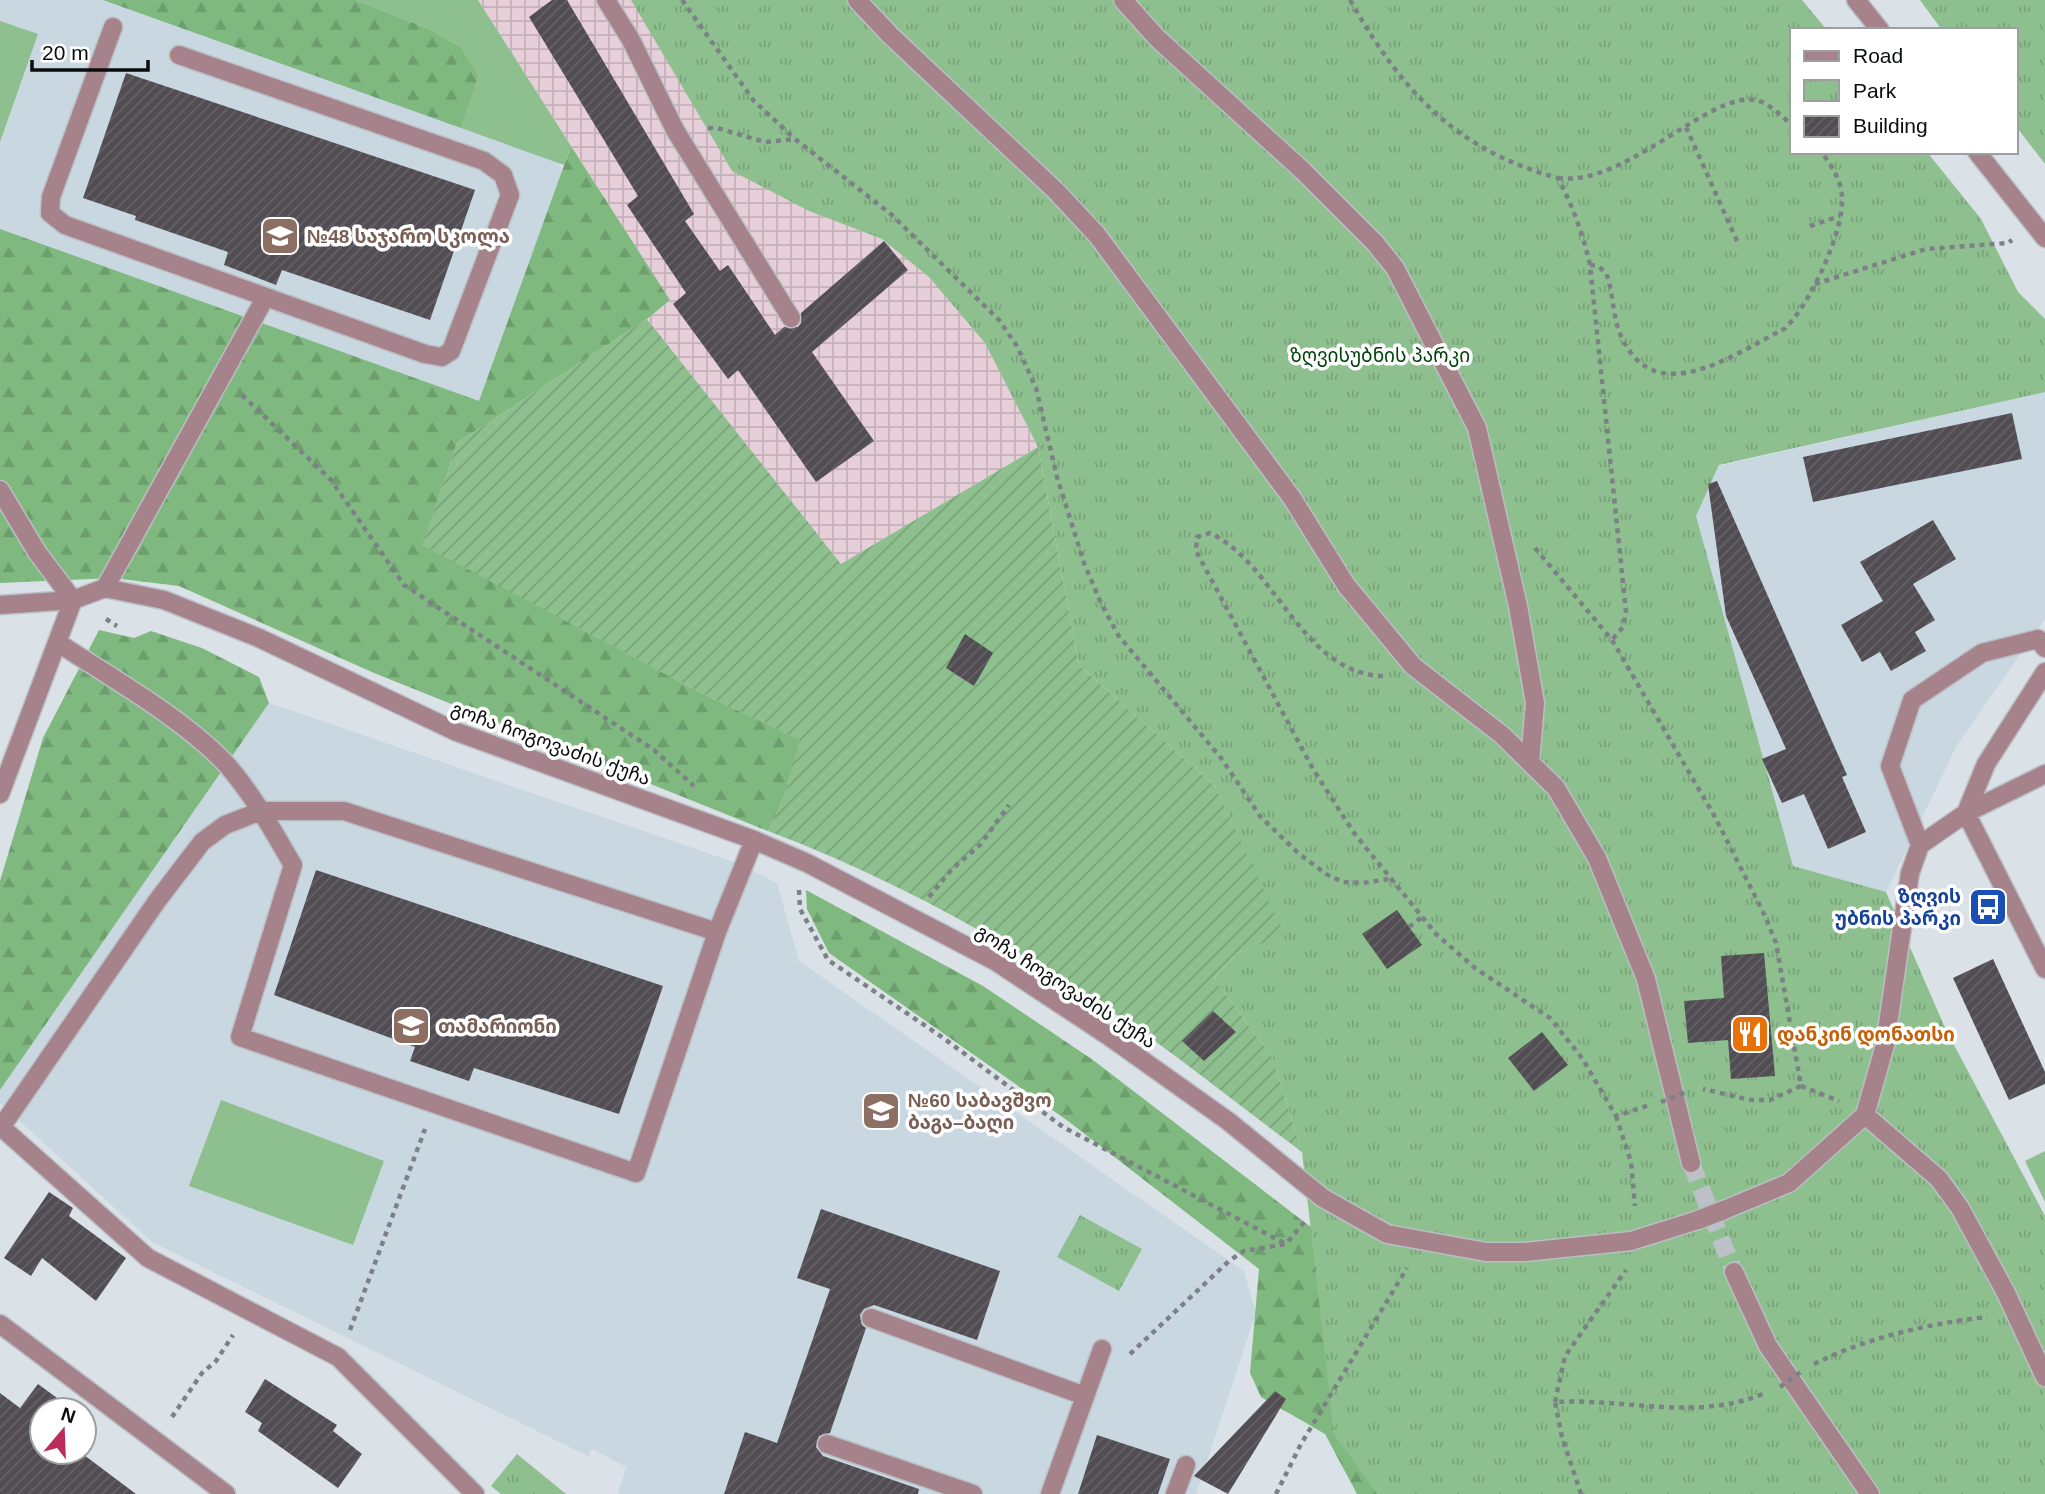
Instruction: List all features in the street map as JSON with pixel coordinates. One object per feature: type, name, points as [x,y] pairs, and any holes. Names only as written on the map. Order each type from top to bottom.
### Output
[{"type":"street","points":[[606,0],[631,40],[675,130],[791,318]]},
{"type":"street","points":[[857,0],[890,36],[1057,192],[1097,235],[1292,498],[1346,584],[1413,666],[1502,735],[1556,788],[1577,821],[1623,921],[1646,979],[1690,1163]]},
{"type":"street","points":[[1123,0],[1157,38],[1303,171],[1375,243],[1395,268],[1477,428],[1502,536],[1535,703],[1530,762]]},
{"type":"street","points":[[1856,0],[1878,28]]},
{"type":"street","points":[[113,27],[51,197],[50,213],[65,225],[265,298],[442,357],[451,351],[510,195],[503,175],[484,161],[179,55]]},
{"type":"street","points":[[1979,154],[2045,238]]},
{"type":"street","points":[[0,604],[73,600],[105,588],[265,298]]},
{"type":"street","points":[[0,490],[37,552],[73,600]]},
{"type":"street","name":"გოჩა ჩოგოვაძის ქუჩა","points":[[105,588],[164,600],[259,638],[457,733],[754,840],[807,863],[995,961],[1107,1035],[1228,1121],[1323,1198],[1387,1234],[1486,1252],[1525,1252],[1631,1241],[1698,1220],[1789,1183],[1865,1115]]},
{"type":"street","points":[[0,794],[73,600]]},
{"type":"street","points":[[1920,845],[1890,766],[1912,700],[1982,653],[2038,639],[2045,648]]},
{"type":"street","points":[[57,642],[174,720],[227,765],[261,811],[293,866],[240,1037],[636,1173],[717,932],[754,840]]},
{"type":"street","points":[[2045,672],[1986,764],[1966,813],[2045,969]]},
{"type":"street","points":[[2045,774],[1966,813],[1920,845],[1910,873],[1885,1045],[1865,1115],[1939,1178],[1960,1208],[2016,1313],[2045,1377]]},
{"type":"street","points":[[475,1494],[338,1357],[148,1258],[1,1126],[157,901],[202,842],[225,825],[261,811],[344,811],[717,932]]},
{"type":"street","points":[[1734,1272],[1768,1346],[1870,1494]]},
{"type":"street","points":[[871,1318],[1085,1396]]},
{"type":"street","points":[[0,1324],[226,1494]]},
{"type":"street","points":[[1051,1494],[1102,1349]]},
{"type":"street","points":[[827,1444],[973,1494]]},
{"type":"street","points":[[1175,1494],[1186,1465]]},
{"type":"path","points":[[682,0],[754,101],[795,139],[892,215],[999,320],[1011,337],[1036,388],[1057,477],[1084,563],[1100,601],[1118,635],[1221,758],[1252,807],[1298,853],[1326,874],[1343,882],[1363,883],[1389,879]]},
{"type":"path","points":[[1350,0],[1398,73],[1451,128],[1479,148],[1513,164],[1558,178],[1583,178],[1639,157],[1686,127],[1742,100],[1765,104],[1790,123]]},
{"type":"path","points":[[1686,127],[1737,241]]},
{"type":"path","points":[[675,130],[717,128],[765,142],[795,139]]},
{"type":"path","points":[[1590,265],[1598,266],[1606,273],[1621,338],[1640,365],[1662,375],[1704,368],[1784,329],[1794,320],[1814,285],[1841,215],[1842,196],[1836,176],[1822,154]]},
{"type":"path","points":[[1558,178],[1584,235],[1590,265],[1626,612],[1623,627],[1612,640]]},
{"type":"path","points":[[1810,226],[1841,215]]},
{"type":"path","points":[[1814,285],[1926,249],[2008,243]]},
{"type":"path","points":[[222,376],[331,480],[404,585],[654,750],[704,795]]},
{"type":"path","points":[[1413,666],[1400,673],[1381,676],[1348,667],[1313,641],[1222,539],[1210,533],[1197,537],[1196,551],[1313,769],[1389,879],[1436,934],[1475,968],[1550,1018],[1582,1058],[1616,1116],[1631,1162],[1635,1206]]},
{"type":"path","points":[[1502,536],[1534,546],[1612,640],[1715,817],[1776,943],[1801,1086]]},
{"type":"path","points":[[932,892],[981,845],[1009,805]]},
{"type":"path","points":[[798,883],[800,909],[828,961],[942,1037],[1063,1127],[1286,1244]]},
{"type":"path","points":[[1409,927],[1422,917]]},
{"type":"path","points":[[1616,1116],[1702,1089],[1751,1100],[1770,1100],[1801,1086],[1845,1103]]},
{"type":"path","points":[[351,1328],[419,1146]]},
{"type":"path","points":[[1102,1349],[1127,1357],[1229,1261],[1244,1251],[1286,1244],[1305,1221]]},
{"type":"path","points":[[1581,1494],[1562,1437],[1555,1402],[1565,1356],[1629,1266]]},
{"type":"path","points":[[1276,1494],[1301,1444],[1407,1268]]},
{"type":"path","points":[[1555,1402],[1688,1408],[1751,1399],[1780,1387],[1802,1371],[1843,1350],[1887,1335],[2016,1313]]},
{"type":"path","points":[[156,1442],[202,1373],[216,1361]]},
{"type":"shaded area","name":"№48 საჯარო სკოლა","points":[[0,0],[210,0],[546,115],[571,206],[498,414],[0,266]]},
{"type":"shaded area","points":[[478,0],[631,0],[666,56],[809,211],[882,239],[929,277],[985,343],[1038,447],[841,564],[647,319],[670,300]]},
{"type":"shaded area","points":[[2045,392],[2045,619],[1957,745],[1886,892],[1793,866],[1696,516],[1719,466]]},
{"type":"shaded area","name":"თამარიონი","points":[[269,703],[731,861],[777,883],[799,961],[1244,1271],[1256,1313],[1196,1494],[618,1494],[626,1467],[592,1449],[588,1456],[152,1242],[0,1103],[0,1090]]},
{"type":"green space","points":[[103,0],[356,0],[429,29],[461,47],[478,76],[461,128]]},
{"type":"green space","points":[[356,0],[478,0],[571,146],[564,165],[461,128],[477,76],[461,47],[429,29]]},
{"type":"green space","name":"ზღვისუბნის პარკი","points":[[631,0],[1802,0],[1825,28],[1790,28],[1790,154],[1929,154],[1981,219],[2018,292],[2045,319],[2045,392],[1719,465],[1696,516],[1793,866],[1886,892],[1946,1030],[2045,1216],[2045,1494],[1377,1494],[1334,1434],[1302,1152],[1272,1057],[1214,978],[1237,953],[1284,935],[1215,786],[1079,665],[1038,447],[985,343],[929,277],[882,239],[809,211],[732,171]]},
{"type":"green space","points":[[1920,0],[2045,0],[2045,164],[2017,128],[2017,28],[1941,28]]},
{"type":"green space","points":[[0,21],[38,34],[0,142]]},
{"type":"green space","points":[[571,146],[670,300],[647,319],[457,443],[423,544],[701,693],[801,740],[784,796],[768,831],[374,673],[179,586],[113,578],[0,583],[0,229],[479,401]]},
{"type":"green space","points":[[647,319],[841,564],[1038,447],[1079,665],[1215,786],[1285,935],[1237,953],[1214,978],[1272,1057],[1302,1152],[1154,1040],[1045,969],[909,893],[768,831],[784,796],[800,740],[701,693],[422,545],[457,443]]},
{"type":"green space","points":[[99,630],[134,638],[151,631],[202,648],[259,677],[269,703],[0,1090],[0,881],[43,738]]},
{"type":"green space","points":[[806,890],[983,986],[1093,1060],[1363,1267],[1564,1494],[1357,1494],[1325,1434],[1261,1397],[1250,1373],[1259,1269],[1068,1121],[829,953],[807,909]]},
{"type":"green space","points":[[221,1100],[384,1161],[353,1245],[189,1186]]},
{"type":"green space","points":[[2045,1151],[2045,1202],[2025,1161]]},
{"type":"green space","points":[[1080,1215],[1142,1249],[1119,1291],[1057,1257]]},
{"type":"green space","points":[[517,1454],[566,1494],[501,1494],[491,1486]]},
{"type":"building","points":[[552,0],[567,0],[694,214],[685,221],[720,271],[728,265],[775,335],[784,327],[798,327],[801,313],[884,241],[908,270],[812,352],[874,441],[816,482],[738,370],[728,379],[673,304],[686,293],[627,205],[638,196],[529,17]]},
{"type":"building","points":[[126,73],[475,190],[430,320],[282,270],[276,285],[224,265],[228,252],[135,220],[136,216],[83,198]]},
{"type":"building","points":[[2012,413],[2022,459],[1813,502],[1803,457]]},
{"type":"building","points":[[1717,481],[1847,775],[1842,777],[1866,832],[1828,849],[1804,794],[1782,803],[1762,759],[1786,749],[1726,616],[1708,484]]},
{"type":"building","points":[[1933,520],[1956,559],[1913,584],[1935,620],[1915,632],[1926,651],[1891,671],[1880,652],[1862,662],[1841,625],[1883,601],[1860,562]]},
{"type":"building","points":[[965,634],[993,653],[974,686],[946,668]]},
{"type":"building","points":[[316,870],[663,986],[619,1114],[474,1068],[469,1081],[410,1061],[415,1047],[274,995]]},
{"type":"building","points":[[1397,910],[1422,945],[1387,969],[1362,934]]},
{"type":"building","points":[[1764,953],[1775,1076],[1731,1079],[1728,1040],[1688,1043],[1684,1001],[1724,998],[1721,956]]},
{"type":"building","points":[[1993,959],[2045,1072],[2045,1084],[2009,1100],[1953,978]]},
{"type":"building","points":[[1213,1011],[1236,1032],[1204,1061],[1182,1041]]},
{"type":"building","points":[[1542,1032],[1568,1065],[1534,1091],[1508,1058]]},
{"type":"building","points":[[49,1192],[73,1208],[69,1216],[126,1258],[96,1301],[42,1258],[31,1276],[4,1258]]},
{"type":"building","points":[[821,1209],[1000,1271],[977,1340],[874,1305],[864,1309],[860,1315],[862,1325],[866,1328],[830,1433],[819,1436],[816,1447],[823,1456],[919,1489],[918,1494],[724,1494],[745,1432],[777,1443],[830,1289],[797,1278]]},
{"type":"building","points":[[265,1379],[337,1425],[333,1431],[362,1454],[338,1488],[258,1431],[262,1423],[245,1412]]},
{"type":"building","points":[[38,1384],[54,1396],[29,1396]]},
{"type":"building","points":[[1275,1391],[1286,1399],[1228,1494],[1194,1476]]},
{"type":"building","points":[[0,1393],[20,1408],[28,1397],[28,1466],[98,1466],[136,1494],[0,1494]]},
{"type":"building","points":[[1097,1435],[1170,1459],[1158,1494],[1078,1494]]},
{"type":"tunnel","points":[[1691,1163],[1734,1272]]},
{"type":"place","name":"№48 საჯარო სკოლა","points":[[280,236]]},
{"type":"place","name":"ზღვის უბნის პარკი","points":[[1988,907]]},
{"type":"place","name":"თამარიონი","points":[[411,1026]]},
{"type":"place","name":"დანკინ დონათსი","points":[[1750,1034]]},
{"type":"place","name":"№60 საბავშვო ბაგა–ბაღი","points":[[881,1111]]}]
